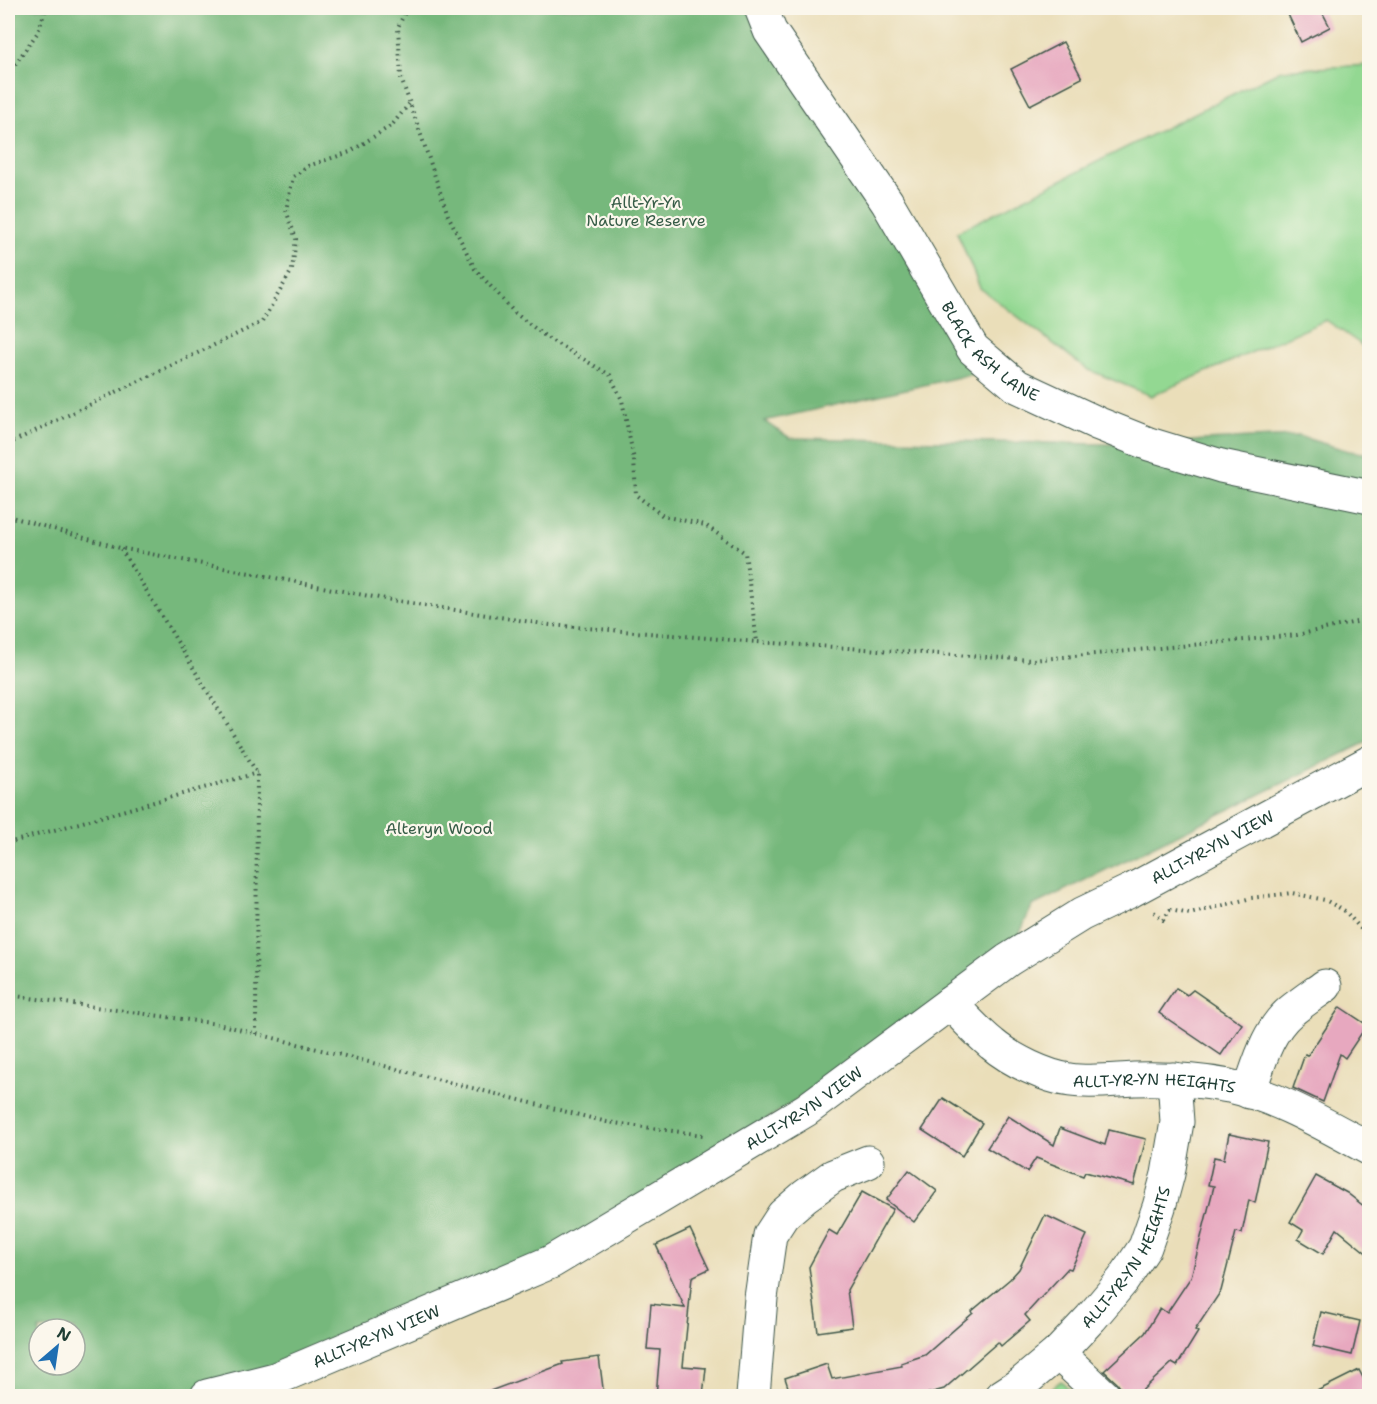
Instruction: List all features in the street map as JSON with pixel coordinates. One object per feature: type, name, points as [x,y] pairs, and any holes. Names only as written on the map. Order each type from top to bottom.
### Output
[{"type":"street","name":"BLACK ASH LANE","points":[[761,8],[770,31],[887,202],[973,349],[1017,386],[1099,424],[1149,444],[1221,466],[1370,497]]},
{"type":"street","name":"ALLT-YR-YN VIEW","points":[[207,1396],[275,1379],[551,1263],[806,1110],[1008,960],[1082,914],[1132,890],[1370,762]]},
{"type":"street","points":[[1249,1092],[1264,1050],[1275,1029],[1290,1012],[1325,986]]},
{"type":"street","name":"ALLT-YR-YN HEIGHTS","points":[[950,1003],[993,1045],[1030,1068],[1070,1080],[1174,1079],[1229,1086],[1271,1099],[1370,1149]]},
{"type":"street","name":"ALLT-YR-YN HEIGHTS","points":[[1002,1396],[1022,1383],[1058,1353],[1117,1287],[1145,1247],[1159,1207],[1177,1122],[1174,1079]]},
{"type":"street","points":[[753,1396],[761,1298],[770,1235],[783,1215],[805,1196],[834,1176],[868,1162]]},
{"type":"street","points":[[1058,1353],[1104,1396]]},
{"type":"path","points":[[8,74],[38,32],[46,8]]},
{"type":"path","points":[[407,8],[398,27],[401,78],[448,215],[475,268],[515,313],[549,339],[610,375],[622,400],[634,460],[636,495],[663,516],[705,525],[745,553],[757,642]]},
{"type":"path","points":[[8,444],[262,322],[292,270],[296,238],[286,210],[293,177],[308,166],[350,152],[392,125],[410,104]]},
{"type":"path","points":[[8,516],[120,548],[379,598],[550,625],[757,642],[1032,660],[1298,634],[1370,620]]},
{"type":"path","points":[[120,548],[257,773],[256,1034]]},
{"type":"path","points":[[8,843],[257,773]]},
{"type":"path","points":[[1132,890],[1162,920],[1170,910],[1190,914],[1251,898],[1293,893],[1326,900],[1345,911],[1370,939]]},
{"type":"path","points":[[8,995],[218,1024],[607,1122],[753,1141]]},
{"type":"green space","name":"Alteryn Wood","points":[[8,8],[761,8],[887,202],[973,374],[764,421],[790,438],[1157,445],[1204,440],[1298,436],[1349,451],[1369,454],[1369,741],[1032,906],[1008,960],[551,1262],[207,1396],[8,1396]]},
{"type":"green space","points":[[1369,65],[1369,352],[1326,320],[1151,396],[1087,369],[980,288],[957,232],[1281,70]]},
{"type":"green space","points":[[1061,1381],[1077,1396],[1042,1396]]},
{"type":"building","points":[[1285,8],[1320,8],[1330,27],[1301,42]]},
{"type":"building","points":[[1063,42],[1082,78],[1030,105],[1011,69]]},
{"type":"building","points":[[1176,988],[1187,995],[1193,990],[1242,1024],[1221,1055],[1159,1013]]},
{"type":"building","points":[[1340,1007],[1367,1025],[1345,1058],[1340,1054],[1323,1102],[1293,1088],[1305,1054],[1308,1055]]},
{"type":"building","points":[[943,1098],[982,1123],[962,1156],[922,1130]]},
{"type":"building","points":[[1008,1116],[1054,1145],[1060,1128],[1105,1145],[1109,1130],[1146,1139],[1134,1185],[1085,1172],[1083,1176],[1036,1158],[1027,1172],[987,1148]]},
{"type":"building","points":[[1229,1134],[1268,1142],[1255,1203],[1249,1200],[1242,1233],[1236,1232],[1221,1291],[1195,1330],[1198,1332],[1177,1366],[1172,1363],[1136,1396],[1122,1396],[1122,1390],[1117,1383],[1104,1371],[1145,1333],[1160,1308],[1167,1313],[1191,1277],[1214,1186],[1208,1185],[1214,1157],[1224,1159]]},
{"type":"building","points":[[909,1170],[937,1191],[914,1222],[886,1200]]},
{"type":"building","points":[[1316,1176],[1347,1193],[1370,1211],[1370,1256],[1337,1229],[1323,1254],[1298,1239],[1303,1230],[1290,1222]]},
{"type":"building","points":[[862,1192],[893,1209],[847,1290],[852,1327],[818,1332],[809,1267],[829,1230],[837,1235]]},
{"type":"building","points":[[1045,1215],[1087,1235],[1071,1269],[1068,1268],[1025,1315],[1030,1321],[1001,1346],[998,1342],[944,1389],[919,1396],[791,1396],[785,1378],[827,1364],[832,1379],[902,1366],[901,1363],[925,1355],[1019,1269]]},
{"type":"building","points":[[690,1229],[709,1269],[692,1277],[683,1366],[706,1368],[703,1396],[656,1396],[660,1350],[647,1349],[651,1304],[685,1308],[656,1245]]},
{"type":"building","points":[[1321,1312],[1360,1321],[1352,1355],[1313,1346]]},
{"type":"building","points":[[599,1357],[604,1396],[482,1396],[482,1394],[563,1364],[562,1362]]},
{"type":"building","points":[[1359,1370],[1370,1391],[1370,1396],[1307,1396]]},
{"type":"park label","name":"Allt-Yr-Yn Nature Reserve","points":[[646,211]]}]
